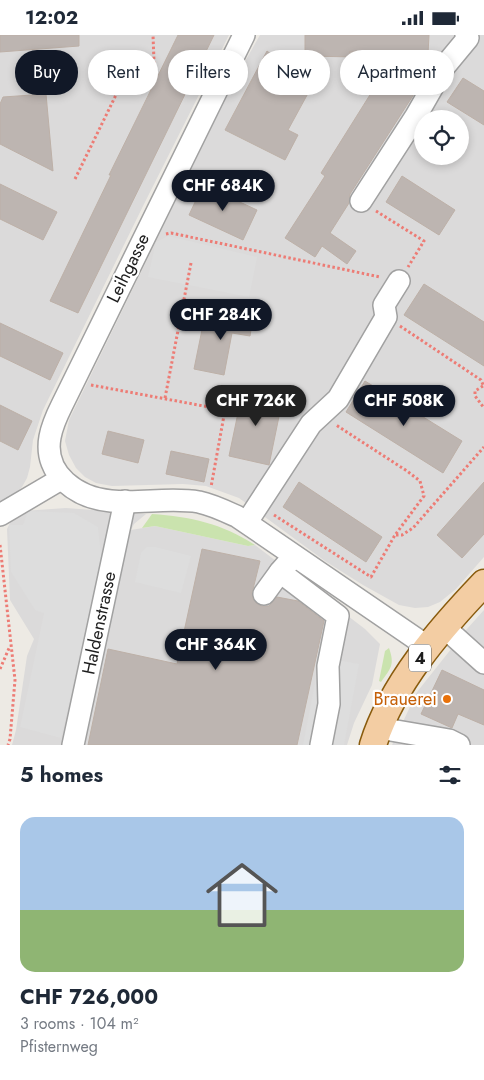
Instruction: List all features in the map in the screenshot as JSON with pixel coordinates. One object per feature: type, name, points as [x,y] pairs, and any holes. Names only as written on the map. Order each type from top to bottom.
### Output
[{"type":"main road","name":"4","points":[[376,737],[403,683],[428,647],[484,583]]},
{"type":"street","name":"Leihgasse","points":[[61,479],[52,462],[50,439],[56,419],[244,35]]},
{"type":"street","points":[[361,201],[416,116],[444,67],[468,38],[466,35]]},
{"type":"street","points":[[247,522],[311,424],[338,399],[386,317],[384,305],[399,281]]},
{"type":"street","points":[[0,515],[61,479],[77,492],[103,500],[182,501],[208,504],[225,510],[247,522],[428,647]]},
{"type":"street","name":"Haldenstrasse","points":[[73,745],[125,501]]},
{"type":"street","points":[[264,594],[294,556]]},
{"type":"street","points":[[280,572],[338,616],[328,666],[329,705],[321,745]]},
{"type":"street","points":[[445,628],[484,663]]},
{"type":"street","points":[[376,737],[449,740],[459,745]]},
{"type":"path","points":[[75,179],[132,62],[154,62],[153,35]]},
{"type":"path","points":[[147,230],[158,235],[171,233],[399,281],[424,241],[361,201]]},
{"type":"path","points":[[165,398],[191,263]]},
{"type":"path","points":[[386,317],[480,380],[484,386],[476,391],[475,396],[484,408]]},
{"type":"path","points":[[75,378],[94,387],[225,410],[208,504]]},
{"type":"path","points":[[259,505],[371,577],[395,535],[424,496],[420,481],[321,415]]},
{"type":"path","points":[[395,535],[402,535],[413,528],[484,447]]},
{"type":"path","points":[[0,545],[15,680],[8,745]]},
{"type":"path","points":[[0,669],[10,646]]},
{"type":"shaded area","points":[[0,35],[229,35],[221,50],[168,50],[168,95],[199,95],[43,410],[33,440],[27,478],[14,495],[0,503]]},
{"type":"shaded area","points":[[260,35],[484,35],[484,557],[456,589],[440,602],[428,607],[415,608],[399,605],[325,561],[239,498],[206,486],[183,484],[112,486],[96,483],[85,477],[76,468],[69,455],[65,441],[69,420],[227,95],[248,95],[248,56]]},
{"type":"shaded area","points":[[168,236],[257,257],[249,297],[148,277],[156,242]]},
{"type":"shaded area","points":[[66,508],[146,514],[134,524],[131,530],[155,526],[248,546],[255,545],[365,629],[380,644],[372,685],[354,723],[347,745],[12,745],[27,656],[34,639],[10,600],[7,529],[11,521],[23,511]]},
{"type":"shaded area","points":[[28,511],[74,513],[98,527],[102,562],[61,738],[20,727],[44,613],[35,610],[11,572],[9,525],[23,525]]},
{"type":"shaded area","points":[[147,547],[155,547],[191,556],[181,593],[135,582],[141,553]]},
{"type":"shaded area","points":[[484,610],[484,745],[392,745],[417,692]]},
{"type":"shaded area","points":[[320,657],[359,664],[344,745],[303,745]]},
{"type":"green space","points":[[152,514],[205,522],[230,531],[255,545],[248,546],[155,526],[142,528]]},
{"type":"green space","points":[[389,648],[392,663],[381,682],[379,681],[385,651]]},
{"type":"building","points":[[0,35],[79,35],[79,46],[0,52]]},
{"type":"building","points":[[178,35],[214,35],[207,50],[171,50]]},
{"type":"building","points":[[305,35],[429,35],[428,50],[340,50],[340,57],[330,56],[330,50],[305,50]]},
{"type":"building","points":[[168,55],[168,95],[185,95],[78,313],[50,301],[148,95],[158,95],[158,76]]},
{"type":"building","points":[[258,68],[258,95],[307,95],[288,130],[298,135],[285,160],[225,130],[244,95],[248,95],[248,87]]},
{"type":"building","points":[[463,78],[484,91],[484,125],[469,116],[469,110],[460,110],[447,102],[452,95],[454,95],[454,92]]},
{"type":"building","points":[[46,95],[53,171],[0,144],[0,104],[3,97]]},
{"type":"building","points":[[370,95],[413,95],[350,194],[349,203],[330,233],[356,251],[347,264],[322,246],[315,257],[285,238],[325,176],[321,173]]},
{"type":"building","points":[[402,176],[455,210],[439,235],[386,202]]},
{"type":"building","points":[[0,184],[57,212],[43,240],[0,219]]},
{"type":"building","points":[[203,185],[257,210],[243,240],[189,215]]},
{"type":"building","points":[[424,284],[484,322],[484,366],[404,315]]},
{"type":"building","points":[[232,307],[254,311],[250,336],[232,333],[224,375],[194,369],[204,320],[229,325]]},
{"type":"building","points":[[0,323],[63,353],[50,380],[0,356]]},
{"type":"building","points":[[365,381],[462,441],[443,473],[346,412]]},
{"type":"building","points":[[243,389],[283,397],[269,465],[229,456]]},
{"type":"building","points":[[0,405],[32,421],[18,450],[0,441]]},
{"type":"building","points":[[108,431],[144,440],[138,463],[102,454]]},
{"type":"building","points":[[171,451],[209,459],[204,482],[166,474]]},
{"type":"building","points":[[299,482],[382,537],[366,562],[283,507]]},
{"type":"building","points":[[484,482],[484,534],[462,558],[437,535]]},
{"type":"building","points":[[202,549],[260,561],[252,593],[253,599],[257,604],[269,606],[277,597],[298,601],[324,621],[297,745],[88,745],[108,649],[177,664]]},
{"type":"building","name":"Brauerei","points":[[442,670],[484,690],[484,725],[458,714],[452,728],[421,714]]},
{"type":"place","name":"Brauerei","points":[[447,699]]}]
